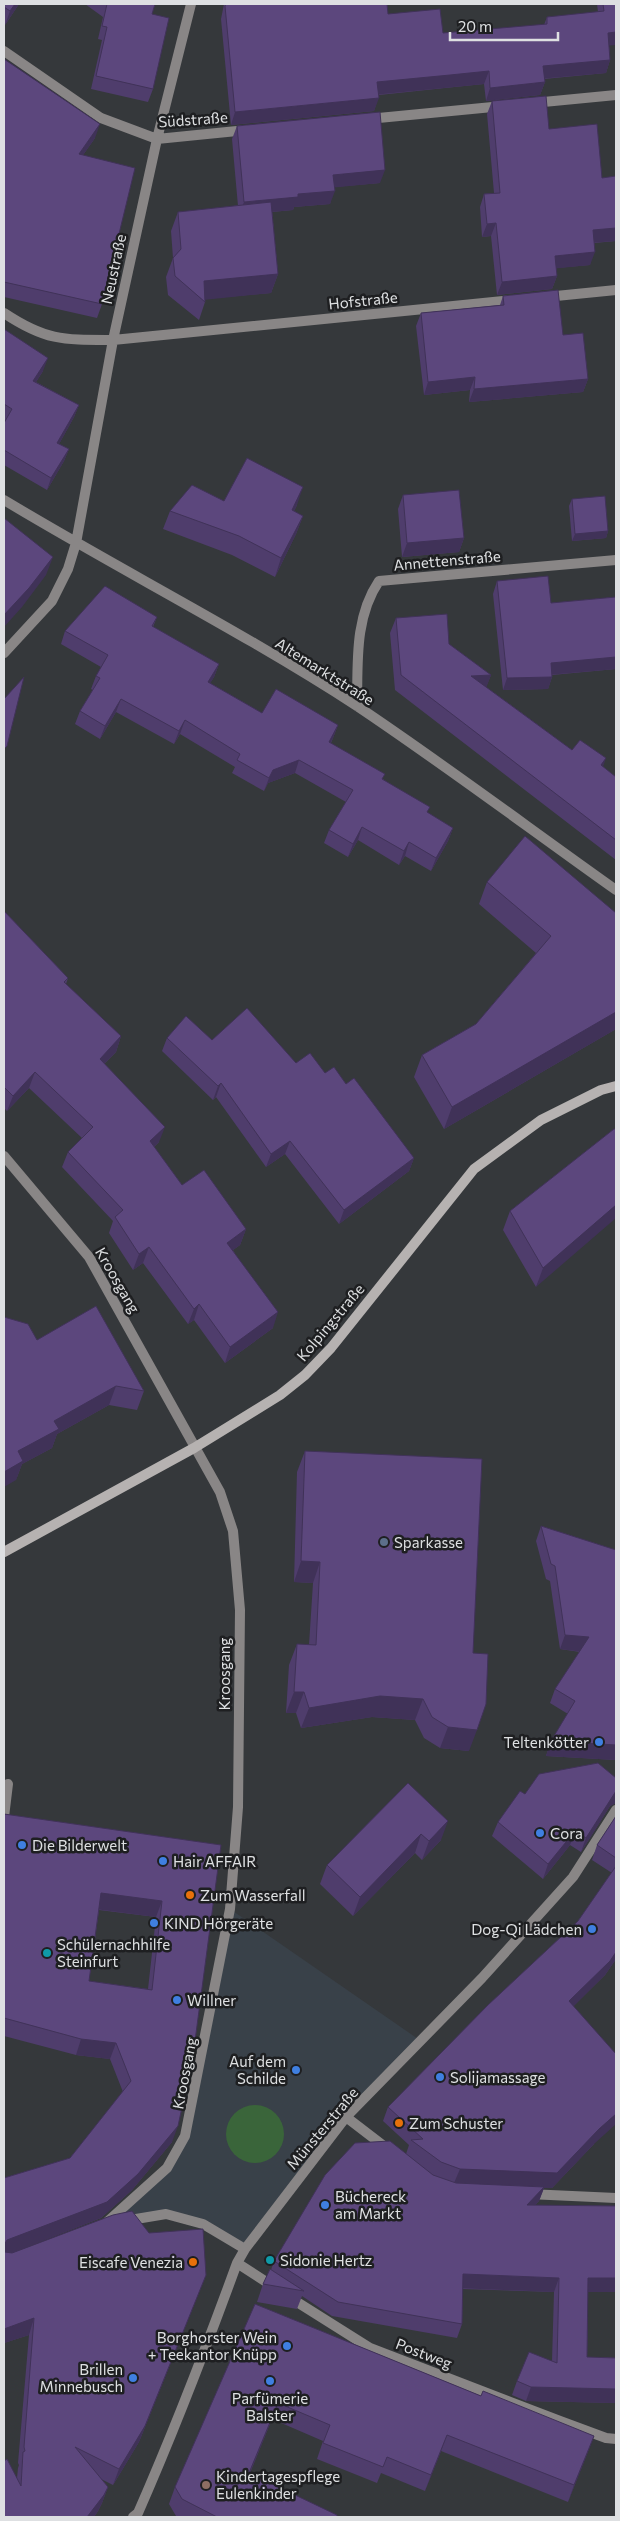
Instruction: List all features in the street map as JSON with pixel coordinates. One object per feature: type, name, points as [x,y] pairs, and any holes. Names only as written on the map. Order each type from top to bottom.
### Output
[{"type":"street","name":"Neustraße","points":[[4,653],[52,601],[68,569],[76,543],[113,340],[157,139],[191,4]]},
{"type":"street","name":"Südstraße","points":[[4,51],[101,118],[157,139],[254,130]]},
{"type":"street","points":[[352,120],[616,95]]},
{"type":"street","name":"Hofstraße","points":[[4,313],[28,329],[64,340],[113,340],[616,290]]},
{"type":"street","name":"Altemarktstraße","points":[[4,500],[76,543],[212,619],[356,706],[616,890]]},
{"type":"street","name":"Annettenstraße","points":[[356,706],[360,634],[368,597],[379,581],[616,560]]},
{"type":"street","name":"Kolpingstraße","points":[[4,1552],[194,1448],[280,1395],[305,1375],[331,1348],[474,1169],[542,1120],[601,1090],[616,1086]]},
{"type":"street","name":"Kroosgang","points":[[4,1156],[89,1257],[220,1492],[233,1531],[240,1610],[238,1808],[230,1909],[185,2136],[167,2168],[102,2225],[166,2214],[203,2224],[244,2249]]},
{"type":"street","points":[[4,1817],[8,1784]]},
{"type":"street","name":"Münsterstraße","points":[[137,2516],[203,2358],[237,2263],[244,2249],[346,2117],[482,1978],[573,1877],[616,1810]]},
{"type":"street","points":[[346,2117],[401,2159]]},
{"type":"street","points":[[520,2193],[616,2198]]},
{"type":"street","name":"Postweg","points":[[237,2263],[370,2348],[606,2438],[616,2438]]},
{"type":"shaded area","name":"Auf dem Schilde","points":[[230,1909],[421,2041],[346,2117],[245,2249],[203,2224],[166,2214],[105,2224],[167,2168],[185,2136]]},
{"type":"green space","points":[[255,2105],[266,2107],[279,2118],[284,2134],[282,2145],[271,2158],[255,2163],[244,2161],[231,2150],[226,2134],[228,2123],[239,2110]]},
{"type":"building","points":[[4,4],[15,4],[10,11],[4,7]]},
{"type":"building","points":[[107,4],[155,4],[152,14],[169,18],[153,89],[96,76],[107,27],[102,26]]},
{"type":"building","points":[[226,4],[387,4],[388,14],[440,9],[443,33],[547,24],[547,17],[604,11],[603,4],[616,4],[616,32],[608,33],[610,60],[543,66],[545,82],[490,88],[489,71],[377,82],[379,98],[235,112]]},
{"type":"building","points":[[4,59],[100,124],[79,154],[135,168],[102,304],[4,282]]},
{"type":"building","points":[[546,96],[549,129],[597,124],[602,178],[616,176],[616,228],[593,230],[595,252],[555,256],[557,276],[502,282],[496,223],[487,224],[484,194],[500,193],[492,101]]},
{"type":"building","points":[[380,112],[385,170],[333,175],[335,191],[298,194],[298,197],[244,202],[237,126]]},
{"type":"building","points":[[271,202],[278,274],[204,281],[205,302],[175,276],[173,258],[181,249],[178,212]]},
{"type":"building","points":[[558,290],[563,335],[583,333],[588,379],[474,389],[475,377],[428,382],[421,313],[504,305],[503,296]]},
{"type":"building","points":[[4,329],[48,358],[33,381],[79,405],[57,443],[69,449],[51,478],[4,450],[4,423],[12,409],[4,404]]},
{"type":"building","points":[[247,458],[303,487],[292,510],[303,516],[281,558],[239,536],[170,511],[192,485],[224,501]]},
{"type":"building","points":[[459,490],[464,538],[407,543],[403,495]]},
{"type":"building","points":[[605,496],[608,531],[575,534],[572,499]]},
{"type":"building","points":[[4,518],[53,557],[29,588],[4,615]]},
{"type":"building","points":[[548,576],[551,603],[616,597],[616,657],[551,663],[552,677],[507,678],[497,581]]},
{"type":"building","points":[[105,586],[157,617],[152,626],[219,664],[208,682],[262,713],[276,689],[338,725],[329,742],[385,774],[382,779],[430,807],[427,812],[453,828],[436,858],[409,842],[404,851],[362,827],[353,844],[329,830],[353,790],[299,760],[273,770],[269,778],[237,760],[240,754],[185,720],[179,731],[121,699],[105,726],[80,711],[100,678],[96,676],[108,655],[65,631]]},
{"type":"building","points":[[447,614],[449,644],[491,675],[471,676],[572,750],[580,740],[606,758],[601,765],[616,777],[616,840],[401,675],[396,618]]},
{"type":"building","points":[[24,677],[7,746],[4,749],[4,699]]},
{"type":"building","points":[[525,836],[616,913],[616,1012],[452,1107],[422,1055],[476,1024],[551,936],[487,882]]},
{"type":"building","points":[[4,911],[68,978],[64,982],[121,1036],[100,1059],[165,1127],[150,1141],[182,1185],[204,1170],[246,1229],[227,1243],[278,1312],[230,1347],[199,1304],[194,1309],[149,1247],[139,1254],[115,1217],[123,1210],[68,1152],[93,1127],[35,1072],[13,1096],[4,1087]]},
{"type":"building","points":[[247,1008],[296,1063],[310,1053],[325,1073],[334,1067],[346,1084],[354,1078],[414,1158],[344,1210],[290,1141],[271,1154],[221,1083],[218,1086],[167,1038],[186,1016],[212,1040]]},
{"type":"building","points":[[616,1129],[616,1205],[543,1268],[510,1211]]},
{"type":"building","points":[[96,1306],[144,1391],[116,1386],[54,1421],[59,1429],[18,1451],[23,1461],[4,1472],[4,1317],[28,1324],[37,1340]]},
{"type":"building","points":[[305,1451],[482,1459],[473,1653],[488,1654],[486,1704],[477,1730],[448,1727],[432,1717],[423,1699],[380,1696],[309,1708],[304,1692],[294,1692],[297,1644],[316,1645],[320,1562],[301,1561]]},
{"type":"building","points":[[541,1526],[616,1550],[616,1745],[551,1741],[575,1701],[555,1689],[589,1637],[565,1635],[555,1566],[551,1564]]},
{"type":"building","points":[[598,1763],[616,1778],[616,1791],[586,1838],[575,1831],[548,1864],[498,1822],[520,1791],[525,1794],[539,1774]]},
{"type":"building","points":[[408,1783],[448,1821],[429,1841],[421,1834],[360,1897],[327,1865]]},
{"type":"building","points":[[4,1814],[221,1845],[193,2056],[178,2126],[138,2174],[107,2202],[7,2240],[4,2245],[4,2178],[70,2158],[131,2081],[116,2043],[81,2039],[4,2018]],"holes":[[[101,1893],[162,1901],[152,1990],[89,1981]]]},
{"type":"building","points":[[616,1816],[616,1858],[597,1845]]},
{"type":"building","points":[[616,1866],[616,1952],[610,1961],[569,2001],[616,2054],[616,2114],[557,2173],[460,2169],[441,2162],[411,2140],[423,2139],[388,2107],[488,2005],[578,1921]]},
{"type":"building","points":[[390,2141],[433,2175],[456,2183],[544,2187],[527,2205],[616,2206],[616,2278],[588,2278],[587,2357],[616,2358],[616,2389],[531,2387],[517,2381],[529,2352],[557,2363],[559,2278],[463,2274],[462,2324],[338,2302],[274,2261],[325,2175],[355,2143]]},
{"type":"building","points":[[132,2211],[149,2233],[203,2229],[206,2275],[145,2426],[119,2469],[75,2447],[108,2487],[87,2517],[4,2517],[4,2461],[7,2459],[21,2486],[34,2318],[4,2329],[4,2247],[5,2252],[12,2253],[113,2215]]},
{"type":"building","points":[[270,2269],[304,2291],[263,2284]]},
{"type":"building","points":[[255,2304],[481,2396],[483,2391],[594,2436],[574,2485],[447,2435],[431,2475],[387,2457],[383,2467],[323,2443],[330,2425],[278,2403],[249,2473],[337,2515],[337,2517],[217,2517],[182,2499],[175,2487]]},
{"type":"place","name":"Sparkasse","points":[[384,1542]]},
{"type":"place","name":"Teltenkötter","points":[[599,1742]]},
{"type":"place","name":"Cora","points":[[540,1833]]},
{"type":"place","name":"Die Bilderwelt","points":[[22,1845]]},
{"type":"place","name":"Hair AFFAIR","points":[[163,1861]]},
{"type":"place","name":"Zum Wasserfall","points":[[190,1895]]},
{"type":"place","name":"KIND Hörgeräte","points":[[154,1923]]},
{"type":"place","name":"Dog-Qi Lädchen","points":[[592,1929]]},
{"type":"place","name":"Schülernachhilfe Steinfurt","points":[[47,1953]]},
{"type":"place","name":"Willner","points":[[177,2000]]},
{"type":"place","name":"Auf dem Schilde","points":[[296,2070]]},
{"type":"place","name":"Solijamassage","points":[[440,2077]]},
{"type":"place","name":"Zum Schuster","points":[[399,2123]]},
{"type":"place","name":"Büchereck am Markt","points":[[325,2205]]},
{"type":"place","name":"Sidonie Hertz","points":[[270,2260]]},
{"type":"place","name":"Eiscafe Venezia","points":[[193,2262]]},
{"type":"place","name":"Borghorster Wein + Teekantor Knüpp","points":[[287,2346]]},
{"type":"place","name":"Brillen Minnebusch","points":[[133,2378]]},
{"type":"place","name":"Parfümerie Balster","points":[[270,2381]]},
{"type":"place","name":"Kindertagespflege Eulenkinder","points":[[206,2485]]}]
